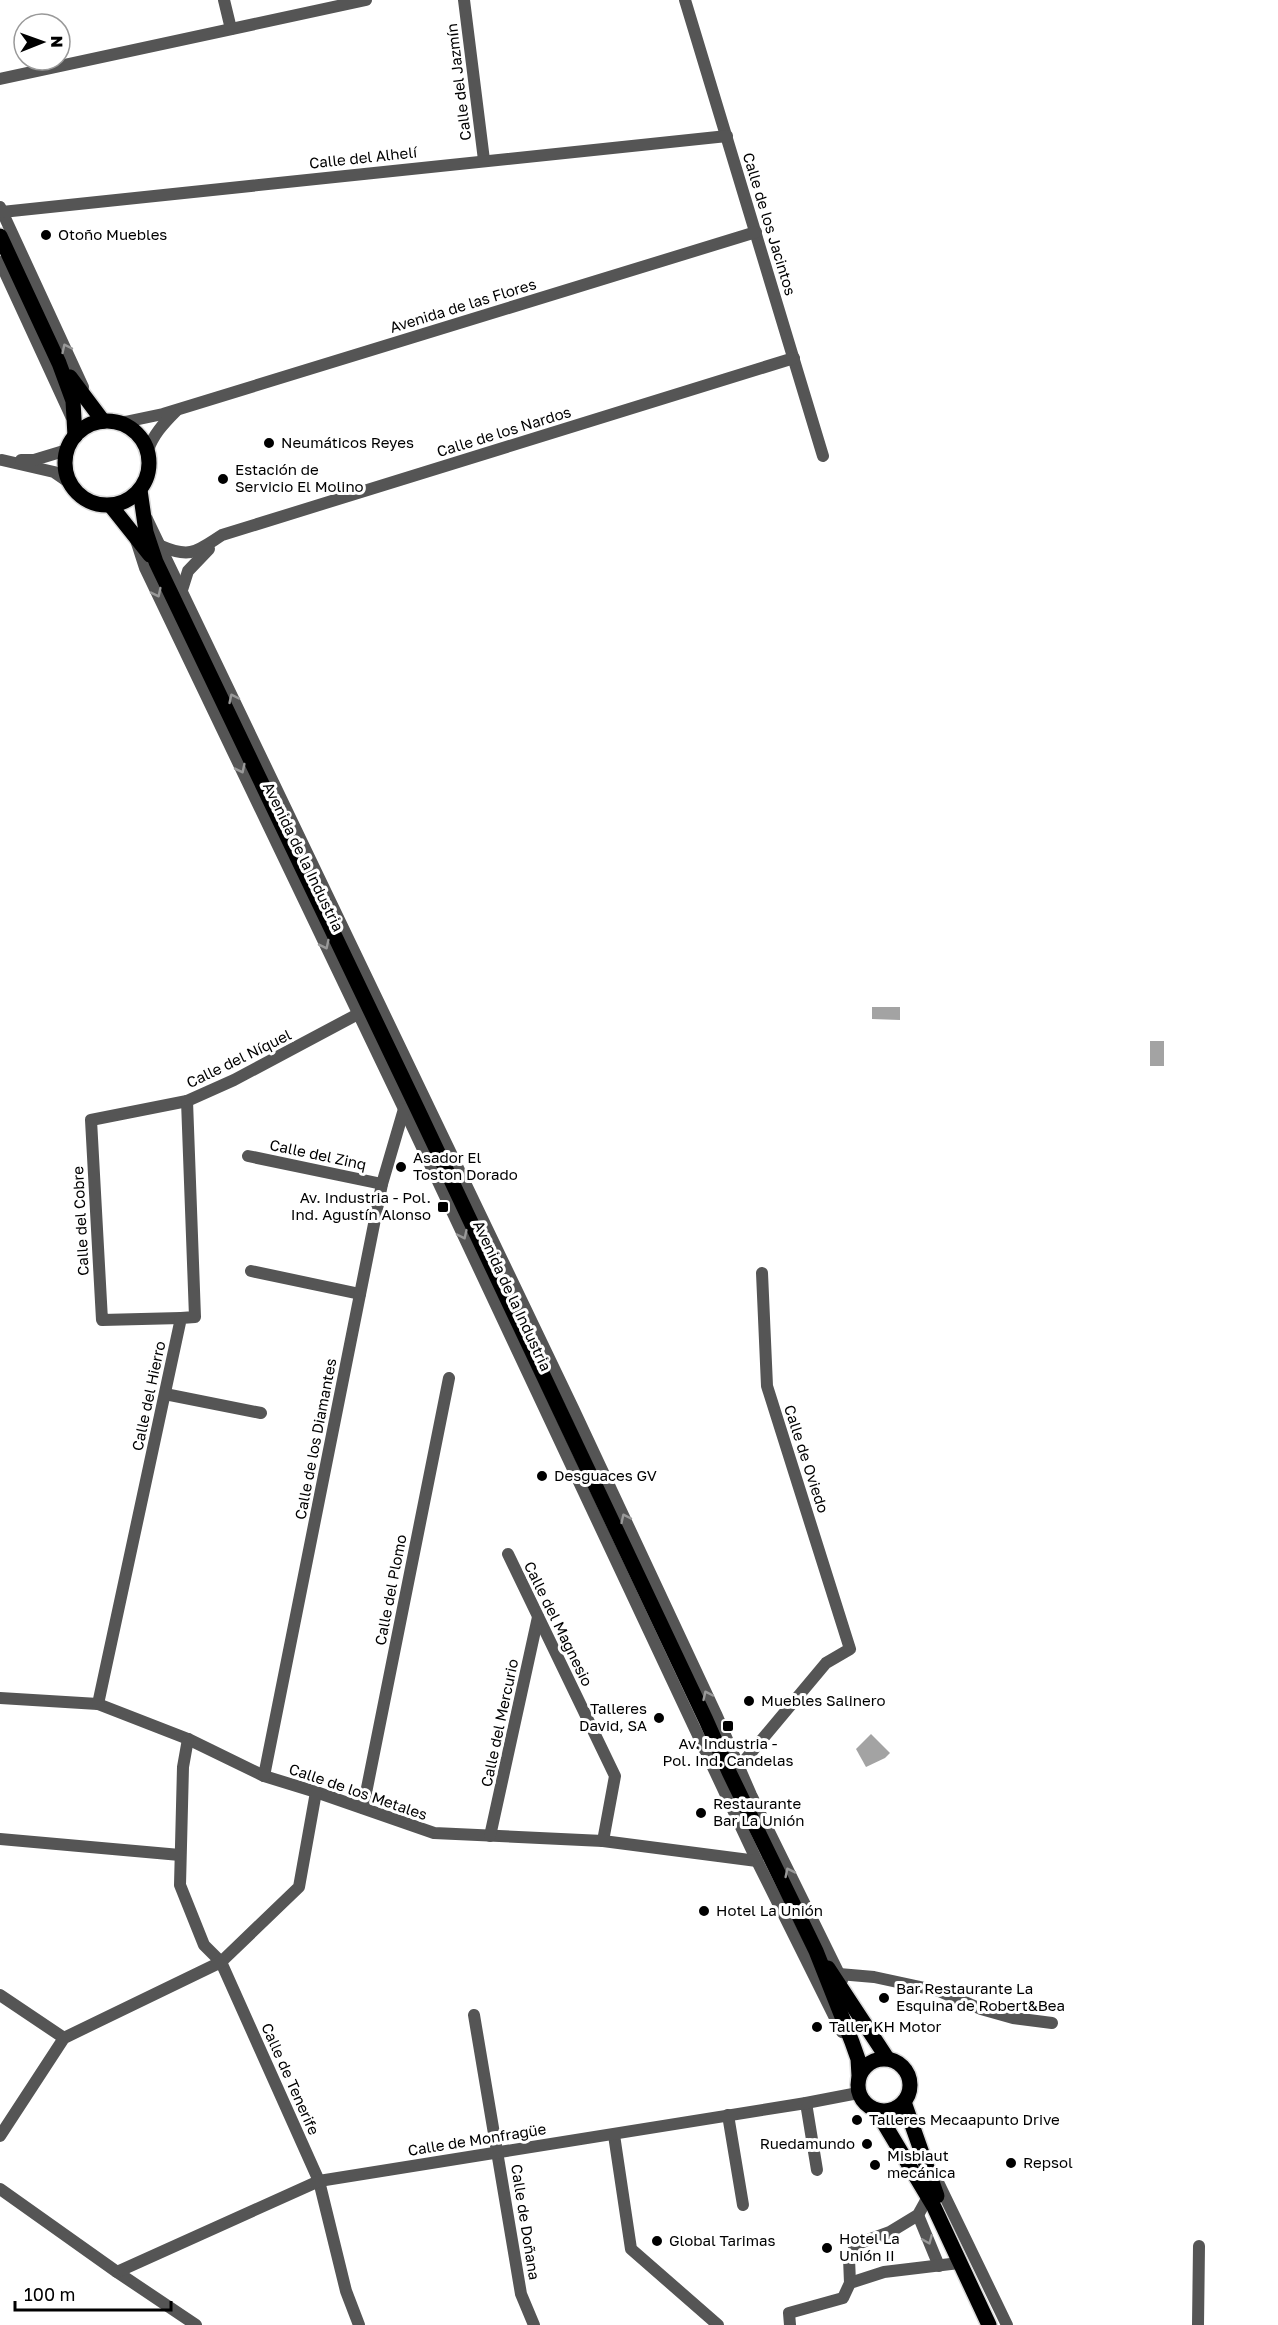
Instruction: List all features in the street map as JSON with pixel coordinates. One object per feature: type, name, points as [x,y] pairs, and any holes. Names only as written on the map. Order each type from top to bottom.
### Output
[{"type":"main road","points":[[0,236],[59,363],[73,401],[75,430],[67,450],[65,467],[70,483],[80,496],[95,504],[111,506],[127,501],[140,490],[148,476],[149,459],[145,443],[134,430],[120,423],[104,421],[75,430]]},
{"type":"main road","points":[[59,363],[104,421]]},
{"type":"main road","name":"Avenida de la Industria","points":[[140,490],[146,532],[156,562],[816,1951],[858,2058],[858,2072]]},
{"type":"main road","name":"Avenida de la Industria","points":[[111,506],[156,562]]},
{"type":"main road","name":"Avenida de la Industria","points":[[816,1951],[887,2058]]},
{"type":"main road","points":[[887,2058],[901,2064],[908,2073],[909,2093],[896,2109],[876,2110],[867,2105],[858,2093],[858,2072],[872,2061],[887,2058]]},
{"type":"main road","points":[[904,2102],[942,2207],[997,2325]]},
{"type":"main road","points":[[876,2110],[928,2197],[989,2325]]},
{"type":"street","points":[[224,0],[231,29]]},
{"type":"street","points":[[0,79],[366,0]]},
{"type":"street","name":"Calle del Jazmín","points":[[464,0],[484,160]]},
{"type":"street","name":"Calle de los Jacintos","points":[[685,0],[824,456]]},
{"type":"street","name":"Calle del Alhelí","points":[[1,209],[727,136]]},
{"type":"street","points":[[1,209],[89,402]]},
{"type":"street","name":"Avenida de las Flores","points":[[120,423],[163,414],[756,232]]},
{"type":"street","points":[[0,262],[51,368],[75,430]]},
{"type":"street","name":"Calle de los Nardos","points":[[161,546],[178,554],[189,553],[222,535],[794,358]]},
{"type":"street","name":"Avenida de las Flores","points":[[147,453],[151,440],[158,430],[179,408]]},
{"type":"street","points":[[67,450],[34,460],[2,460],[54,472],[70,483]]},
{"type":"street","name":"Avenida de la Industria","points":[[142,508],[573,1408],[850,2000]]},
{"type":"street","points":[[182,590],[188,572],[222,535]]},
{"type":"street","name":"Avenida de la Industria","points":[[136,539],[145,568],[404,1109],[757,1861],[847,2043],[858,2072]]},
{"type":"street","name":"Calle del Níquel","points":[[91,1120],[187,1101],[234,1080],[358,1014]]},
{"type":"street","name":"Calle del Hierro","points":[[98,1704],[181,1318],[195,1317],[187,1101]]},
{"type":"street","name":"Calle de los Diamantes","points":[[264,1776],[382,1184],[404,1109]]},
{"type":"street","name":"Calle del Cobre","points":[[91,1120],[102,1320],[181,1318]]},
{"type":"street","name":"Calle del Zinq","points":[[248,1156],[382,1184]]},
{"type":"street","points":[[251,1271],[360,1294]]},
{"type":"street","name":"Calle de Oviedo","points":[[739,1767],[826,1663],[850,1649],[767,1386],[762,1273]]},
{"type":"street","name":"Calle del Plomo","points":[[363,1808],[448,1378]]},
{"type":"street","points":[[165,1394],[261,1413]]},
{"type":"street","name":"Calle del Magnesio","points":[[508,1554],[615,1776],[603,1841]]},
{"type":"street","name":"Calle del Mercurio","points":[[490,1836],[538,1617]]},
{"type":"street","name":"Calle de los Metales","points":[[0,1698],[98,1704],[188,1739],[264,1776],[434,1833],[603,1841],[757,1861]]},
{"type":"street","name":"Calle de Tenerife","points":[[188,1739],[183,1767],[180,1885],[204,1945],[221,1962],[319,2181],[346,2291],[359,2325]]},
{"type":"street","points":[[0,2136],[64,2038],[221,1962],[299,1887],[316,1792]]},
{"type":"street","points":[[0,1839],[180,1855]]},
{"type":"street","points":[[839,1974],[874,1977],[939,1991],[981,2009],[1013,2018],[1052,2023]]},
{"type":"street","points":[[0,1995],[64,2038]]},
{"type":"street","name":"Calle de Doñana","points":[[474,2015],[521,2294],[534,2325]]},
{"type":"street","name":"Calle de Monfragüe","points":[[117,2272],[319,2181],[614,2135],[858,2093]]},
{"type":"street","points":[[806,2103],[817,2170]]},
{"type":"street","points":[[728,2115],[743,2205]]},
{"type":"street","points":[[614,2135],[631,2249],[718,2325]]},
{"type":"street","points":[[920,2149],[1007,2325]]},
{"type":"street","points":[[0,2189],[196,2325]]},
{"type":"street","points":[[790,2325],[789,2313],[843,2298],[850,2283],[849,2258],[857,2244],[890,2232],[918,2215],[928,2197]]},
{"type":"street","points":[[918,2215],[939,2266]]},
{"type":"street","points":[[1198,2325],[1199,2246]]},
{"type":"street","points":[[850,2283],[884,2272],[959,2263]]},
{"type":"shaded area","points":[[872,1007],[900,1007],[900,1020],[872,1019]]},
{"type":"shaded area","points":[[1150,1041],[1164,1041],[1164,1066],[1150,1066]]},
{"type":"shaded area","points":[[871,1734],[890,1753],[866,1767],[856,1749]]},
{"type":"place","name":"Otoño Muebles","points":[[46,235]]},
{"type":"place","name":"Neumáticos Reyes","points":[[269,443]]},
{"type":"place","name":"Estación de Servicio El Molino","points":[[223,479]]},
{"type":"place","name":"Asador El Toston Dorado","points":[[401,1167]]},
{"type":"place","name":"Av. Industria - Pol. Ind. Agustín Alonso","points":[[443,1207]]},
{"type":"place","name":"Desguaces GV","points":[[542,1476]]},
{"type":"place","name":"Muebles Salinero","points":[[749,1701]]},
{"type":"place","name":"Talleres David, SA","points":[[659,1718]]},
{"type":"place","name":"Av. Industria - Pol. Ind. Candelas","points":[[728,1726]]},
{"type":"place","name":"Restaurante Bar La Unión","points":[[701,1813]]},
{"type":"place","name":"Hotel La Unión","points":[[704,1911]]},
{"type":"place","name":"Bar Restaurante La Esquina de Robert&Bea","points":[[884,1998]]},
{"type":"place","name":"Taller KH Motor","points":[[817,2027]]},
{"type":"place","name":"Talleres Mecaapunto Drive","points":[[857,2120]]},
{"type":"place","name":"Ruedamundo","points":[[867,2144]]},
{"type":"place","name":"Repsol","points":[[1011,2163]]},
{"type":"place","name":"Misbiaut mecánica","points":[[875,2165]]},
{"type":"place","name":"Global Tarimas","points":[[657,2241]]},
{"type":"place","name":"Hotel La Unión II","points":[[827,2248]]}]
